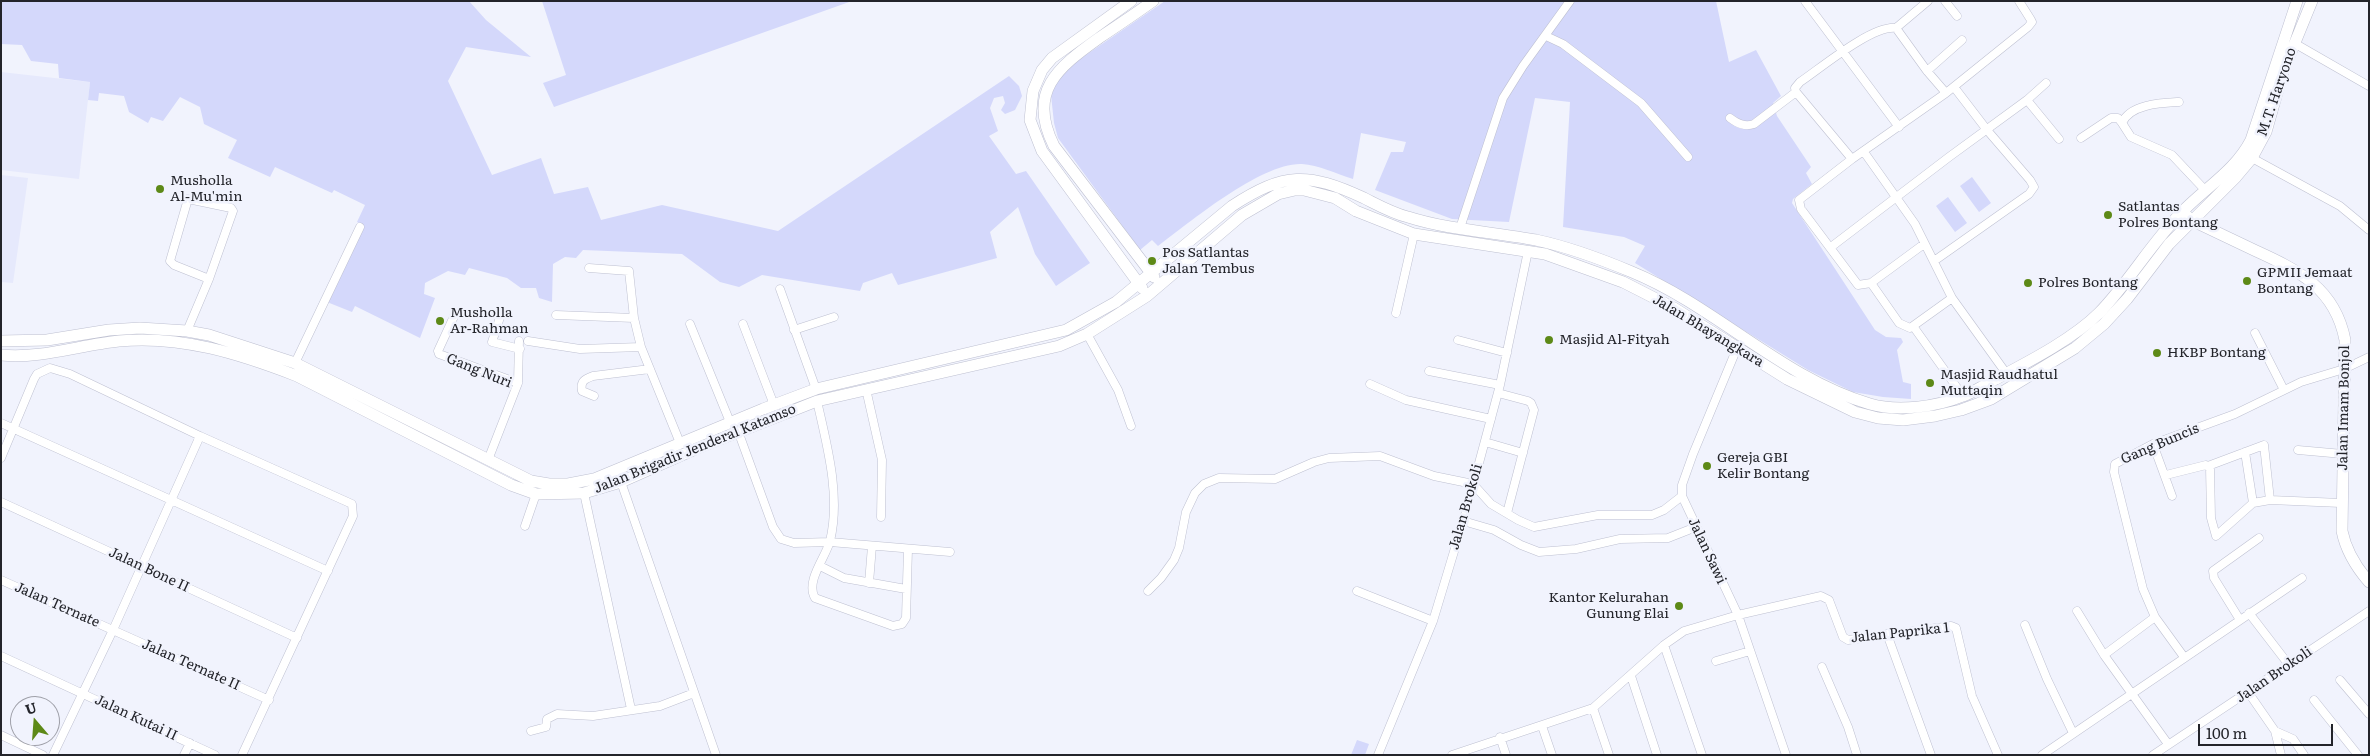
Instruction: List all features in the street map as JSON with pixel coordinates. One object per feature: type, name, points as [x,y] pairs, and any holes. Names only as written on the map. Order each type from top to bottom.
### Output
[{"type":"main road","points":[[1131,1],[1052,58],[1042,70],[1033,91],[1030,120],[1042,151],[1147,296]]},
{"type":"main road","points":[[1152,1],[1068,61],[1049,84],[1044,104],[1047,132],[1054,146],[1151,272],[1158,284]]},
{"type":"main road","name":"M.T. Haryono","points":[[2182,211],[2230,170],[2245,153],[2252,140],[2297,1]]},
{"type":"main road","name":"M.T. Haryono","points":[[2192,220],[2236,177],[2252,158],[2266,132],[2283,72],[2312,1]]},
{"type":"main road","name":"Jalan Bhayangkara","points":[[1151,272],[1232,206],[1266,185],[1283,180],[1319,180],[1398,214],[1426,223],[1554,245],[1621,267],[1665,288],[1766,352],[1820,383],[1873,405],[1896,408],[1930,404],[1963,396],[2069,336],[2100,312],[2125,283],[2157,239],[2182,211]]},
{"type":"main road","name":"Jalan Bhayangkara","points":[[1158,284],[1242,215],[1261,202],[1294,190],[1320,193],[1335,198],[1356,211],[1414,234],[1528,251],[1585,267],[1623,282],[1674,308],[1787,379],[1855,412],[1878,418],[1903,420],[1936,416],[1961,410],[1991,399],[2075,348],[2104,324],[2127,299],[2169,244],[2192,220]]},
{"type":"main road","name":"Jalan Imam Bonjol","points":[[2182,211],[2192,220],[2276,260],[2309,279],[2323,293],[2338,316],[2345,340],[2341,503],[2345,545],[2359,571],[2369,582]]},
{"type":"main road","name":"Jalan Brigadir Jenderal Katamso","points":[[1,341],[47,340],[108,330],[140,328],[187,331],[233,342],[295,362],[531,481],[549,484],[568,484],[594,479],[622,469],[730,422],[816,389],[1066,330],[1116,302],[1151,272]]},
{"type":"main road","name":"Jalan Brigadir Jenderal Katamso","points":[[1,356],[156,339],[178,341],[229,353],[297,376],[511,485],[536,494],[584,493],[621,482],[738,431],[816,401],[1059,346],[1087,334],[1147,296],[1158,284]]},
{"type":"main road","points":[[229,353],[233,342]]},
{"type":"main road","points":[[248,359],[253,348]]},
{"type":"main road","points":[[1759,362],[1766,352]]},
{"type":"main road","points":[[2031,358],[2039,370]]},
{"type":"main road","points":[[903,368],[906,380]]},
{"type":"main road","points":[[1787,379],[1793,368]]},
{"type":"main road","points":[[2006,373],[2013,385]]},
{"type":"street","points":[[1460,228],[1503,98],[1523,66],[1570,1]]},
{"type":"street","points":[[1805,1],[1845,52],[1899,127]]},
{"type":"street","points":[[1896,28],[1928,1]]},
{"type":"street","points":[[1945,1],[1957,16]]},
{"type":"street","points":[[1924,244],[1871,283],[1858,285],[1801,209],[1799,200],[1852,159],[1954,87],[2032,22],[2019,1]]},
{"type":"street","points":[[1852,159],[1796,92],[1795,88],[1800,82],[1874,32],[1889,27],[1896,28],[1926,71],[1946,93]]},
{"type":"street","points":[[1546,36],[1563,44],[1641,104],[1688,157]]},
{"type":"street","points":[[1926,71],[1962,40]]},
{"type":"street","points":[[2294,43],[2369,86]]},
{"type":"street","points":[[1830,248],[2027,100],[2046,83]]},
{"type":"street","points":[[1934,261],[2029,194],[2034,188],[2030,180],[1987,130],[1954,87]]},
{"type":"street","points":[[1730,118],[1742,125],[1754,124],[1796,92]]},
{"type":"street","points":[[2027,100],[2059,139]]},
{"type":"street","points":[[2122,124],[2123,119],[2141,108],[2155,104],[2178,102]]},
{"type":"street","points":[[2081,138],[2111,118],[2118,118],[2131,137],[2172,155],[2205,190]]},
{"type":"street","points":[[1864,152],[1915,224],[1952,298],[2006,373]]},
{"type":"street","points":[[2252,158],[2340,206],[2369,230]]},
{"type":"street","points":[[175,197],[231,208],[233,211],[209,279],[187,331]]},
{"type":"street","points":[[188,199],[170,261],[174,265],[209,279]]},
{"type":"street","points":[[295,362],[360,227]]},
{"type":"street","points":[[1396,313],[1414,234]]},
{"type":"street","name":"Jalan Brokoli","points":[[1378,755],[1433,621],[1470,498],[1472,484],[1499,389],[1528,251]]},
{"type":"street","points":[[589,268],[629,272],[634,318],[641,347],[680,443]]},
{"type":"street","points":[[1871,283],[1899,323],[1910,328],[1952,298]]},
{"type":"street","points":[[780,289],[816,389]]},
{"type":"street","points":[[502,311],[492,342],[520,345],[518,383]]},
{"type":"street","name":"Gang Nuri","points":[[456,312],[438,351],[439,354],[518,383],[488,460]]},
{"type":"street","points":[[556,315],[634,318]]},
{"type":"street","points":[[794,330],[834,317]]},
{"type":"street","points":[[690,324],[730,422]]},
{"type":"street","points":[[743,324],[774,405]]},
{"type":"street","points":[[1913,326],[1963,396]]},
{"type":"street","points":[[2255,333],[2284,390]]},
{"type":"street","points":[[1087,334],[1118,390],[1131,426]]},
{"type":"street","points":[[1458,340],[1507,353]]},
{"type":"street","points":[[528,341],[580,349],[641,347]]},
{"type":"street","points":[[1148,591],[1161,578],[1174,560],[1179,548],[1186,512],[1195,493],[1209,481],[1227,478],[1275,479],[1320,460],[1344,456],[1387,458],[1434,476],[1472,484],[1491,504],[1518,520],[1539,527],[1598,515],[1652,515],[1683,498],[1682,485],[1693,454],[1737,348]]},
{"type":"street","name":"Gang Buncis","points":[[2184,657],[2155,617],[2143,589],[2114,468],[2118,461],[2153,444],[2250,408],[2310,378],[2344,369],[2369,357]]},
{"type":"street","points":[[1,458],[37,374],[50,368],[70,374],[200,436],[352,504],[353,516],[242,755]]},
{"type":"street","points":[[594,396],[583,393],[581,385],[584,380],[593,376],[650,368]]},
{"type":"street","points":[[1429,371],[1499,389],[1528,401],[1533,406],[1533,414],[1507,513]]},
{"type":"street","points":[[1370,384],[1406,400],[1490,419]]},
{"type":"street","points":[[866,389],[882,460],[881,517]]},
{"type":"street","points":[[816,401],[827,445],[834,502],[830,542],[812,586],[815,598],[893,626],[902,624],[906,618],[908,549]]},
{"type":"street","points":[[1,423],[328,571]]},
{"type":"street","points":[[738,431],[776,535],[780,539],[794,542],[830,542],[950,552]]},
{"type":"street","points":[[54,755],[113,630],[200,436]]},
{"type":"street","points":[[1485,442],[1523,453]]},
{"type":"street","points":[[2153,444],[2166,475],[2172,496]]},
{"type":"street","points":[[2166,475],[2208,466],[2262,445],[2265,446],[2270,500]]},
{"type":"street","points":[[2298,450],[2343,454]]},
{"type":"street","points":[[2245,452],[2252,503]]},
{"type":"street","points":[[2208,466],[2211,518],[2216,536],[2252,503],[2270,500],[2341,503]]},
{"type":"street","points":[[621,482],[716,755]]},
{"type":"street","points":[[584,493],[631,709]]},
{"type":"street","points":[[525,526],[536,494]]},
{"type":"street","name":"Jalan Sawi","points":[[1683,498],[1738,615],[1786,755]]},
{"type":"street","name":"Jalan Bone II","points":[[1,502],[297,638]]},
{"type":"street","points":[[1464,518],[1494,530],[1521,546],[1538,552],[1576,549],[1620,539],[1668,538],[1696,527]]},
{"type":"street","points":[[2240,620],[2214,578],[2213,571],[2259,538]]},
{"type":"street","points":[[869,582],[872,546]]},
{"type":"street","points":[[820,566],[844,578],[906,589]]},
{"type":"street","points":[[2042,755],[2302,578]]},
{"type":"street","name":"Jalan Ternate","points":[[1,580],[113,630]]},
{"type":"street","points":[[1357,591],[1433,621]]},
{"type":"street","name":"Jalan Paprika 1","points":[[1738,615],[1821,596],[1830,600],[1846,640],[1951,626],[1956,628],[1972,696],[1998,755]]},
{"type":"street","points":[[2076,611],[2104,655],[2168,744]]},
{"type":"street","name":"Jalan Brokoli","points":[[2154,755],[2369,611]]},
{"type":"street","points":[[2249,613],[2289,665]]},
{"type":"street","points":[[1452,755],[1500,737],[1542,726],[1593,708],[1664,645],[1684,631],[1738,615]]},
{"type":"street","points":[[2104,655],[2155,617]]},
{"type":"street","points":[[2024,625],[2046,679],[2073,733]]},
{"type":"street","name":"Jalan Ternate II","points":[[113,630],[269,700]]},
{"type":"street","points":[[1887,634],[1931,755]]},
{"type":"street","points":[[1664,645],[1702,755]]},
{"type":"street","points":[[1716,661],[1750,650]]},
{"type":"street","name":"Jalan Kutai II","points":[[1,656],[215,755]]},
{"type":"street","points":[[1822,667],[1848,727],[1857,755]]},
{"type":"street","points":[[1631,676],[1657,755]]},
{"type":"street","points":[[2340,680],[2369,714]]},
{"type":"street","points":[[2248,692],[2275,732],[2281,755]]},
{"type":"street","points":[[531,731],[546,727],[547,719],[557,714],[593,716],[660,706],[694,693]]},
{"type":"street","points":[[2314,700],[2358,755]]},
{"type":"street","points":[[1593,708],[1609,755]]},
{"type":"street","points":[[1542,726],[1552,755]]},
{"type":"street","points":[[2275,732],[2293,739],[2304,755]]},
{"type":"street","points":[[1,735],[43,755]]},
{"type":"street","points":[[1500,737],[1506,755]]},
{"type":"street","points":[[184,755],[190,743]]},
{"type":"shaded area","points":[[1,1],[469,1],[486,20],[531,57],[466,47],[448,81],[492,175],[541,158],[554,194],[588,187],[601,220],[662,205],[778,231],[1009,76],[1019,86],[1022,96],[1015,110],[1005,114],[1001,110],[1005,103],[1003,96],[994,98],[990,108],[998,131],[989,136],[1016,174],[1026,171],[1090,263],[1056,286],[1035,254],[1018,207],[990,232],[997,258],[898,285],[892,273],[863,283],[860,291],[762,275],[739,287],[720,282],[682,254],[583,250],[576,258],[565,257],[553,264],[552,302],[539,298],[536,288],[521,288],[507,278],[469,268],[465,275],[448,271],[425,283],[424,294],[435,298],[420,338],[355,306],[352,312],[327,302],[364,226],[357,222],[365,205],[334,190],[332,193],[275,167],[270,177],[228,158],[237,140],[204,124],[200,107],[180,97],[163,121],[151,117],[148,123],[129,112],[124,96],[99,93],[98,101],[88,100],[90,82],[59,78],[58,64],[31,61],[22,45],[1,44]]},
{"type":"shaded area","points":[[542,1],[852,1],[554,107],[543,83],[566,75]]},
{"type":"shaded area","points":[[1165,1],[1716,1],[1729,62],[1756,50],[1781,96],[1773,103],[1777,116],[1811,167],[1806,173],[1812,184],[1793,199],[1792,203],[1875,330],[1886,337],[1901,338],[1903,342],[1897,350],[1903,382],[1911,384],[1911,399],[1853,392],[1808,370],[1635,263],[1645,246],[1624,237],[1563,227],[1570,102],[1535,98],[1509,222],[1452,219],[1375,190],[1391,152],[1403,152],[1406,142],[1361,133],[1353,179],[1308,165],[1286,166],[1267,173],[1227,195],[1158,246],[1152,240],[1140,250],[1058,138],[1054,123],[1051,95],[1058,74]]},
{"type":"shaded area","points":[[1,72],[90,82],[79,179],[1,170]]},
{"type":"shaded area","points":[[1,175],[28,178],[13,283],[1,282]]},
{"type":"shaded area","points":[[1972,177],[1991,203],[1979,212],[1960,186]]},
{"type":"shaded area","points":[[1948,197],[1967,223],[1955,232],[1936,206]]},
{"type":"shaded area","points":[[1357,740],[1369,744],[1365,755],[1351,755]]},
{"type":"place","name":"Musholla Al-Mu'min","points":[[160,189]]},
{"type":"place","name":"Satlantas Polres Bontang","points":[[2108,215]]},
{"type":"place","name":"Pos Satlantas Jalan Tembus","points":[[1152,261]]},
{"type":"place","name":"GPMII Jemaat Bontang","points":[[2247,281]]},
{"type":"place","name":"Polres Bontang","points":[[2028,283]]},
{"type":"place","name":"Musholla Ar-Rahman","points":[[440,321]]},
{"type":"place","name":"Masjid Al-Fityah","points":[[1549,340]]},
{"type":"place","name":"HKBP Bontang","points":[[2157,353]]},
{"type":"place","name":"Masjid Raudhatul Muttaqin","points":[[1930,383]]},
{"type":"place","name":"Gereja GBI Kelir Bontang","points":[[1707,466]]},
{"type":"place","name":"Kantor Kelurahan Gunung Elai","points":[[1679,606]]}]
